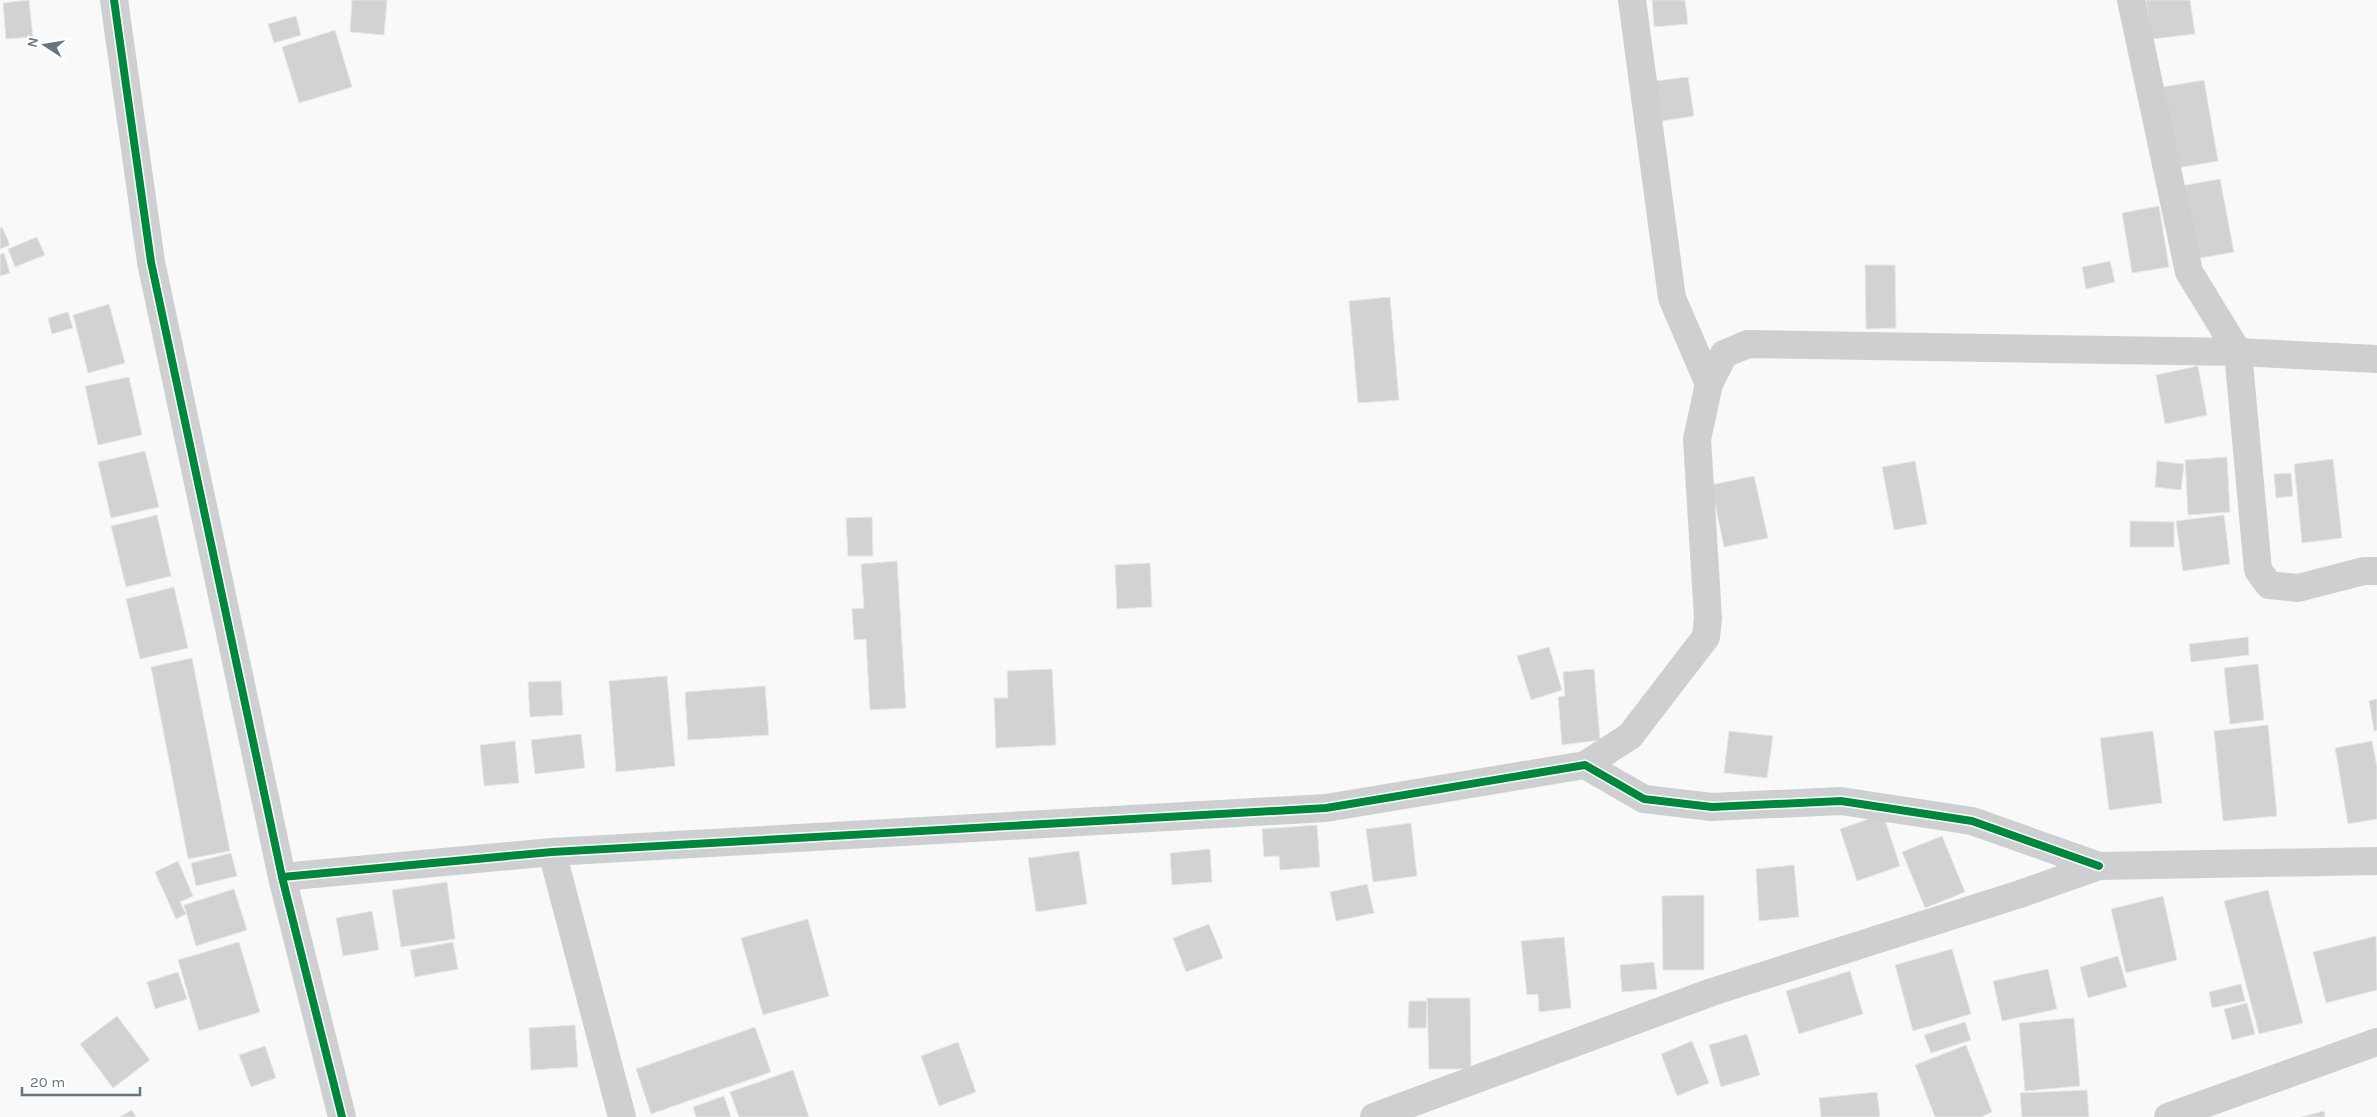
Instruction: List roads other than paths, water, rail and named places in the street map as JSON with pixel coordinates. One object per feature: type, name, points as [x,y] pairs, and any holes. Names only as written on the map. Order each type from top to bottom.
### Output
[{"type":"street","points":[[114,0],[151,262],[282,877],[342,1117]]},
{"type":"street","points":[[1632,0],[1672,298],[1709,384]]},
{"type":"street","points":[[2131,0],[2189,272],[2238,352],[2258,570],[2269,585],[2298,588],[2364,571],[2377,571]]},
{"type":"street","points":[[282,877],[552,852],[1326,808],[1585,766],[1630,736],[1706,637],[1708,618],[1697,439],[1709,384],[1724,354],[1748,344],[2238,352],[2377,359]]},
{"type":"street","points":[[1585,766],[1644,799],[1712,807],[1840,801],[1972,821],[2098,866]]},
{"type":"street","points":[[552,852],[622,1117]]},
{"type":"street","points":[[1374,1117],[1712,992],[2020,894],[2098,866],[2377,861]]},
{"type":"street","points":[[2168,1117],[2377,1042]]}]
